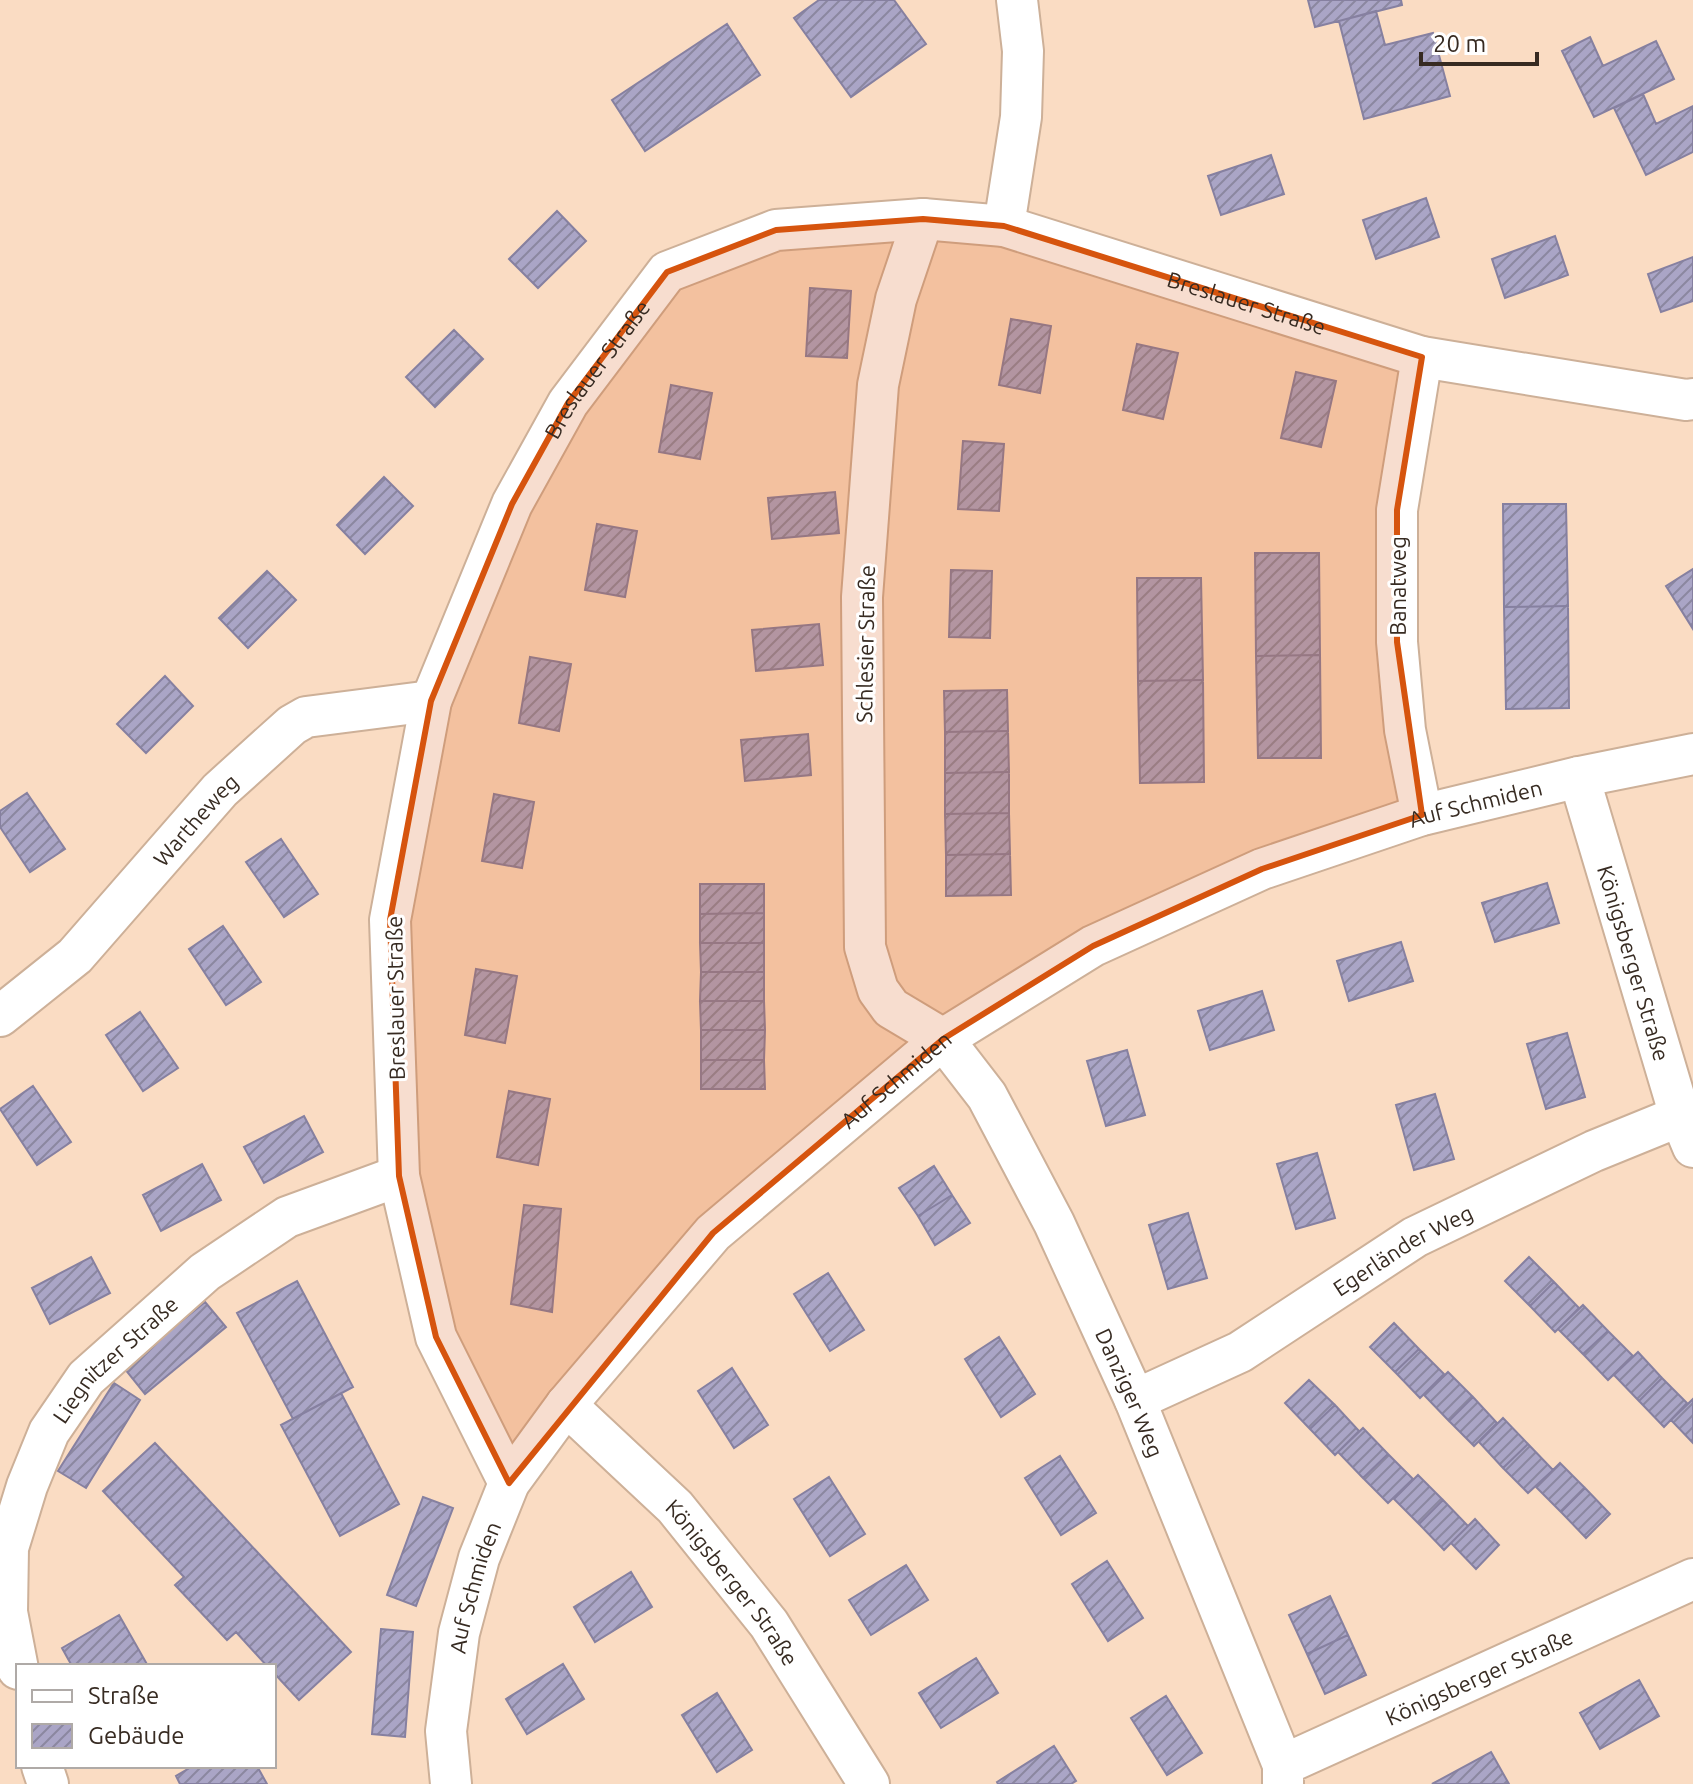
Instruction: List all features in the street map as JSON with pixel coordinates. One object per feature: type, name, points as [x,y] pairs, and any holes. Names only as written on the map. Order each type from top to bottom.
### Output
[{"type":"street","points":[[1004,226],[1021,117],[1023,51],[1017,0]]},
{"type":"street","name":"Breslauer Straße","points":[[509,1483],[436,1337],[399,1176],[390,920],[431,701],[512,504],[568,403],[667,272],[776,230],[923,219],[1004,226],[1422,357],[1693,399]]},
{"type":"street","name":"Schlesier Straße","points":[[923,219],[896,299],[878,385],[862,597],[865,947],[878,990],[891,1008],[943,1039]]},
{"type":"street","name":"Banatweg","points":[[1422,357],[1397,510],[1397,642],[1405,730],[1422,815]]},
{"type":"street","name":"Wartheweg","points":[[0,1016],[75,956],[220,790],[292,725],[306,717],[431,701]]},
{"type":"street","name":"Auf Schmiden","points":[[451,1784],[446,1731],[459,1633],[479,1558],[509,1483],[566,1405],[713,1233],[943,1039],[1093,946],[1262,869],[1422,815],[1579,777],[1693,754]]},
{"type":"street","name":"Königsberger Straße","points":[[1579,777],[1687,1131]]},
{"type":"street","name":"Danziger Weg","points":[[943,1039],[987,1096],[1054,1223],[1135,1400],[1283,1774]]},
{"type":"street","name":"Egerländer Weg","points":[[1135,1400],[1240,1352],[1415,1237],[1594,1151],[1687,1131]]},
{"type":"street","name":"Liegnitzer Straße","points":[[17,1664],[7,1612],[8,1548],[27,1486],[49,1432],[86,1378],[205,1272],[287,1217],[399,1176]]},
{"type":"street","name":"Königsberger Straße","points":[[566,1405],[675,1507],[769,1624],[869,1784]]},
{"type":"street","name":"Königsberger Straße","points":[[1283,1774],[1693,1579]]},
{"type":"highlighted area","points":[[923,219],[1004,226],[1422,357],[1397,510],[1397,642],[1422,815],[1262,869],[1093,946],[943,1039],[713,1233],[509,1483],[436,1337],[399,1176],[390,920],[431,701],[512,504],[568,403],[667,272],[776,230]]},
{"type":"building","points":[[819,0],[894,0],[926,44],[851,97],[794,18]]},
{"type":"building","points":[[1308,0],[1401,0],[1402,5],[1315,27]]},
{"type":"building","points":[[1376,11],[1385,45],[1433,33],[1450,96],[1364,119],[1339,21]]},
{"type":"building","points":[[727,24],[760,75],[645,151],[612,100]]},
{"type":"building","points":[[1590,37],[1603,66],[1656,41],[1674,79],[1594,117],[1562,51]]},
{"type":"building","points":[[1643,94],[1656,124],[1693,106],[1693,152],[1646,175],[1614,108]]},
{"type":"building","points":[[1271,155],[1284,194],[1221,215],[1208,176]]},
{"type":"building","points":[[1426,198],[1439,237],[1376,259],[1363,220]]},
{"type":"building","points":[[557,211],[586,241],[538,288],[509,259]]},
{"type":"building","points":[[1555,236],[1568,275],[1505,298],[1492,259]]},
{"type":"building","points":[[1693,257],[1693,301],[1661,312],[1648,274]]},
{"type":"building","points":[[810,288],[851,291],[847,358],[806,356]]},
{"type":"building","points":[[1011,319],[1051,326],[1040,393],[999,385]]},
{"type":"building","points":[[454,330],[483,359],[435,407],[406,377]]},
{"type":"building","points":[[1137,344],[1178,353],[1163,419],[1123,410]]},
{"type":"building","points":[[1296,372],[1336,381],[1321,447],[1281,438]]},
{"type":"building","points":[[671,385],[712,393],[700,459],[659,452]]},
{"type":"building","points":[[963,441],[1004,444],[999,511],[958,509]]},
{"type":"building","points":[[384,477],[413,506],[365,554],[337,525]]},
{"type":"building","points":[[835,492],[839,533],[772,539],[768,498]]},
{"type":"building","points":[[1503,504],[1566,504],[1568,606],[1504,607]]},
{"type":"building","points":[[597,524],[637,531],[625,597],[585,590]]},
{"type":"building","points":[[1255,553],[1319,553],[1320,655],[1256,656]]},
{"type":"building","points":[[1693,569],[1693,629],[1666,586]]},
{"type":"building","points":[[951,570],[992,571],[990,638],[949,637]]},
{"type":"building","points":[[267,571],[296,600],[248,648],[219,618]]},
{"type":"building","points":[[1137,578],[1201,578],[1203,680],[1138,681]]},
{"type":"building","points":[[1568,606],[1569,708],[1506,709],[1504,607]]},
{"type":"building","points":[[819,624],[823,665],[756,671],[752,630]]},
{"type":"building","points":[[1320,655],[1321,758],[1258,758],[1256,656]]},
{"type":"building","points":[[530,657],[571,664],[559,731],[519,723]]},
{"type":"building","points":[[165,676],[193,706],[146,753],[117,724]]},
{"type":"building","points":[[1203,680],[1204,782],[1140,783],[1138,681]]},
{"type":"building","points":[[1007,690],[1008,731],[945,732],[944,691]]},
{"type":"building","points":[[1008,731],[1009,772],[945,773],[945,732]]},
{"type":"building","points":[[808,734],[811,775],[745,781],[741,740]]},
{"type":"building","points":[[1009,772],[1009,813],[945,814],[945,773]]},
{"type":"building","points":[[27,793],[65,849],[30,872],[0,827],[0,811]]},
{"type":"building","points":[[494,794],[534,802],[522,868],[482,861]]},
{"type":"building","points":[[1009,813],[1010,854],[946,855],[945,814]]},
{"type":"building","points":[[281,839],[318,894],[284,917],[246,862]]},
{"type":"building","points":[[1010,854],[1011,895],[946,896],[946,855]]},
{"type":"building","points":[[1547,883],[1559,923],[1495,942],[1482,903]]},
{"type":"building","points":[[700,884],[764,884],[764,913],[700,914]]},
{"type":"building","points":[[764,913],[764,943],[700,943],[700,914]]},
{"type":"building","points":[[223,926],[261,982],[226,1005],[189,949]]},
{"type":"building","points":[[1401,942],[1413,981],[1349,1001],[1337,961]]},
{"type":"building","points":[[700,943],[764,943],[764,972],[701,972]]},
{"type":"building","points":[[476,969],[517,976],[505,1043],[465,1035]]},
{"type":"building","points":[[701,972],[764,972],[764,1001],[700,1001]]},
{"type":"building","points":[[1262,991],[1274,1030],[1210,1050],[1198,1011]]},
{"type":"building","points":[[700,1001],[764,1001],[765,1030],[701,1030]]},
{"type":"building","points":[[140,1012],[178,1068],[143,1091],[106,1035]]},
{"type":"building","points":[[701,1030],[765,1030],[764,1060],[701,1060]]},
{"type":"building","points":[[1567,1033],[1585,1097],[1546,1109],[1527,1044]]},
{"type":"building","points":[[1127,1050],[1145,1115],[1106,1126],[1087,1061]]},
{"type":"building","points":[[701,1060],[764,1060],[765,1089],[701,1089]]},
{"type":"building","points":[[33,1086],[71,1142],[37,1165],[0,1109]]},
{"type":"building","points":[[509,1091],[550,1099],[538,1165],[497,1157]]},
{"type":"building","points":[[1435,1094],[1454,1159],[1414,1170],[1396,1105]]},
{"type":"building","points":[[304,1116],[323,1152],[264,1183],[244,1147]]},
{"type":"building","points":[[1317,1153],[1335,1218],[1296,1229],[1277,1164]]},
{"type":"building","points":[[202,1164],[221,1200],[161,1231],[143,1195]]},
{"type":"building","points":[[934,1166],[952,1195],[918,1216],[899,1188]]},
{"type":"building","points":[[952,1195],[970,1223],[935,1245],[918,1216]]},
{"type":"building","points":[[524,1205],[561,1209],[552,1312],[511,1304]]},
{"type":"building","points":[[1188,1213],[1207,1278],[1168,1289],[1149,1225]]},
{"type":"building","points":[[91,1257],[110,1293],[50,1324],[32,1288]]},
{"type":"building","points":[[1529,1257],[1554,1282],[1530,1306],[1505,1281]]},
{"type":"building","points":[[828,1273],[864,1330],[830,1351],[794,1294]]},
{"type":"building","points":[[297,1281],[353,1387],[293,1419],[237,1313]]},
{"type":"building","points":[[1554,1282],[1579,1308],[1555,1332],[1530,1306]]},
{"type":"building","points":[[205,1302],[226,1327],[145,1394],[124,1368]]},
{"type":"building","points":[[1583,1305],[1608,1331],[1583,1354],[1558,1329]]},
{"type":"building","points":[[1394,1323],[1419,1349],[1395,1372],[1370,1347]]},
{"type":"building","points":[[1608,1331],[1633,1356],[1608,1380],[1583,1354]]},
{"type":"building","points":[[999,1337],[1035,1394],[1001,1417],[965,1359]]},
{"type":"building","points":[[1419,1349],[1444,1374],[1420,1398],[1395,1372]]},
{"type":"building","points":[[1638,1352],[1662,1378],[1639,1401],[1614,1375]]},
{"type":"building","points":[[732,1368],[768,1425],[734,1448],[698,1391]]},
{"type":"building","points":[[1448,1372],[1473,1397],[1449,1421],[1424,1395]]},
{"type":"building","points":[[1662,1378],[1687,1403],[1664,1427],[1639,1401]]},
{"type":"building","points":[[1309,1380],[1335,1405],[1310,1429],[1285,1403]]},
{"type":"building","points":[[114,1383],[140,1400],[86,1488],[58,1471]]},
{"type":"building","points":[[341,1393],[399,1504],[340,1536],[281,1425]]},
{"type":"building","points":[[1473,1397],[1497,1423],[1474,1446],[1449,1421]]},
{"type":"building","points":[[1693,1399],[1693,1443],[1671,1420]]},
{"type":"building","points":[[1335,1405],[1359,1431],[1335,1455],[1310,1429]]},
{"type":"building","points":[[1503,1418],[1528,1444],[1503,1468],[1479,1442]]},
{"type":"building","points":[[1363,1428],[1388,1454],[1363,1478],[1338,1452]]},
{"type":"building","points":[[155,1443],[351,1652],[299,1700],[276,1675],[276,1664],[265,1664],[236,1632],[227,1640],[175,1585],[184,1577],[103,1491]]},
{"type":"building","points":[[1528,1444],[1553,1470],[1528,1493],[1503,1468]]},
{"type":"building","points":[[1388,1454],[1413,1479],[1388,1503],[1363,1478]]},
{"type":"building","points":[[1060,1456],[1096,1513],[1061,1535],[1025,1478]]},
{"type":"building","points":[[1560,1463],[1585,1488],[1561,1512],[1536,1487]]},
{"type":"building","points":[[1418,1475],[1443,1500],[1419,1524],[1394,1499]]},
{"type":"building","points":[[829,1477],[865,1534],[830,1556],[794,1499]]},
{"type":"building","points":[[1585,1488],[1610,1514],[1586,1538],[1561,1512]]},
{"type":"building","points":[[423,1497],[453,1508],[416,1606],[387,1595]]},
{"type":"building","points":[[1443,1500],[1468,1526],[1444,1550],[1419,1524]]},
{"type":"building","points":[[1475,1519],[1499,1545],[1476,1569],[1451,1543]]},
{"type":"building","points":[[1107,1561],[1143,1618],[1108,1641],[1072,1584]]},
{"type":"building","points":[[906,1565],[928,1600],[871,1635],[849,1600]]},
{"type":"building","points":[[631,1572],[652,1607],[595,1642],[574,1607]]},
{"type":"building","points":[[1330,1596],[1348,1635],[1307,1654],[1289,1615]]},
{"type":"building","points":[[119,1615],[147,1664],[71,1664],[62,1648]]},
{"type":"building","points":[[381,1629],[413,1632],[405,1737],[372,1734]]},
{"type":"building","points":[[1348,1635],[1366,1675],[1325,1694],[1307,1654]]},
{"type":"building","points":[[976,1658],[998,1693],[941,1728],[919,1693]]},
{"type":"building","points":[[563,1664],[584,1699],[527,1734],[506,1699]]},
{"type":"building","points":[[1639,1680],[1659,1716],[1600,1749],[1580,1713]]},
{"type":"building","points":[[717,1693],[752,1750],[717,1772],[682,1715]]},
{"type":"building","points":[[1166,1696],[1202,1753],[1167,1775],[1131,1718]]},
{"type":"building","points":[[1054,1746],[1076,1781],[1071,1784],[998,1784],[997,1782]]},
{"type":"building","points":[[1491,1752],[1509,1784],[1432,1784]]},
{"type":"building","points":[[190,1768],[258,1768],[267,1784],[180,1784],[176,1776]]}]
